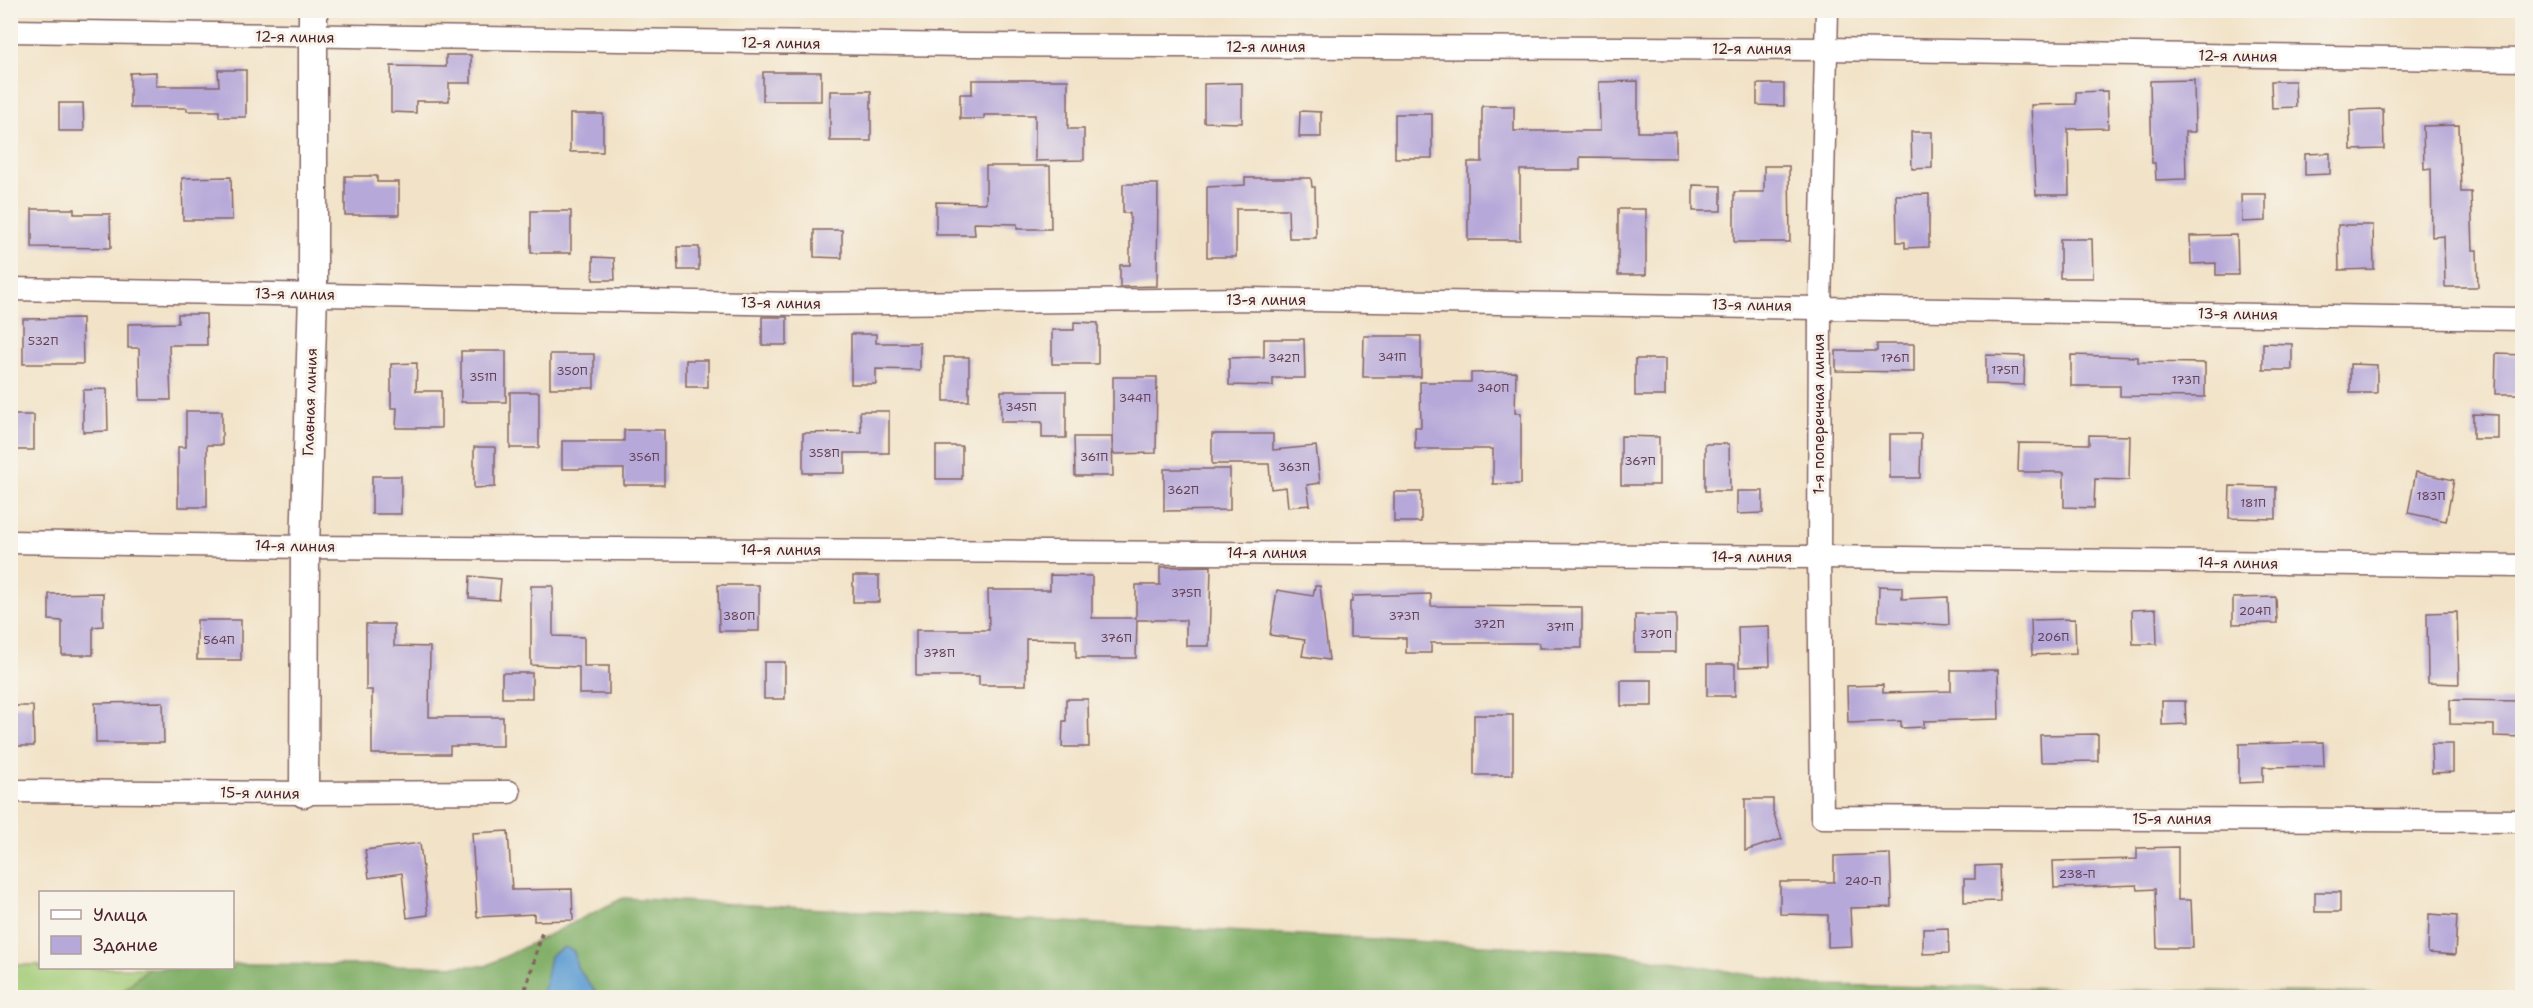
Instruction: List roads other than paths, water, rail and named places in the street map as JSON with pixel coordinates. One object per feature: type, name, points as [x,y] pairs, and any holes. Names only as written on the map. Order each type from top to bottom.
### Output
[{"type":"street","name":"1-я поперечная линия","points":[[1822,817],[1819,557],[1820,306],[1827,10]]},
{"type":"street","name":"12-я линия","points":[[10,31],[313,24],[966,45],[1827,49],[2523,60]]},
{"type":"street","name":"Главная линия","points":[[304,794],[305,547],[313,294],[313,24]]},
{"type":"street","name":"13-я линия","points":[[10,289],[799,304],[1247,299],[2523,318]]},
{"type":"street","name":"14-я линия","points":[[10,542],[305,547],[1819,557],[2523,566]]},
{"type":"street","name":"15-я линия","points":[[10,790],[304,794],[509,792]]},
{"type":"street","name":"15-я линия","points":[[1822,817],[2523,821]]},
{"type":"water","points":[[564,947],[574,951],[577,967],[599,997],[539,997],[544,987],[550,956]]}]
